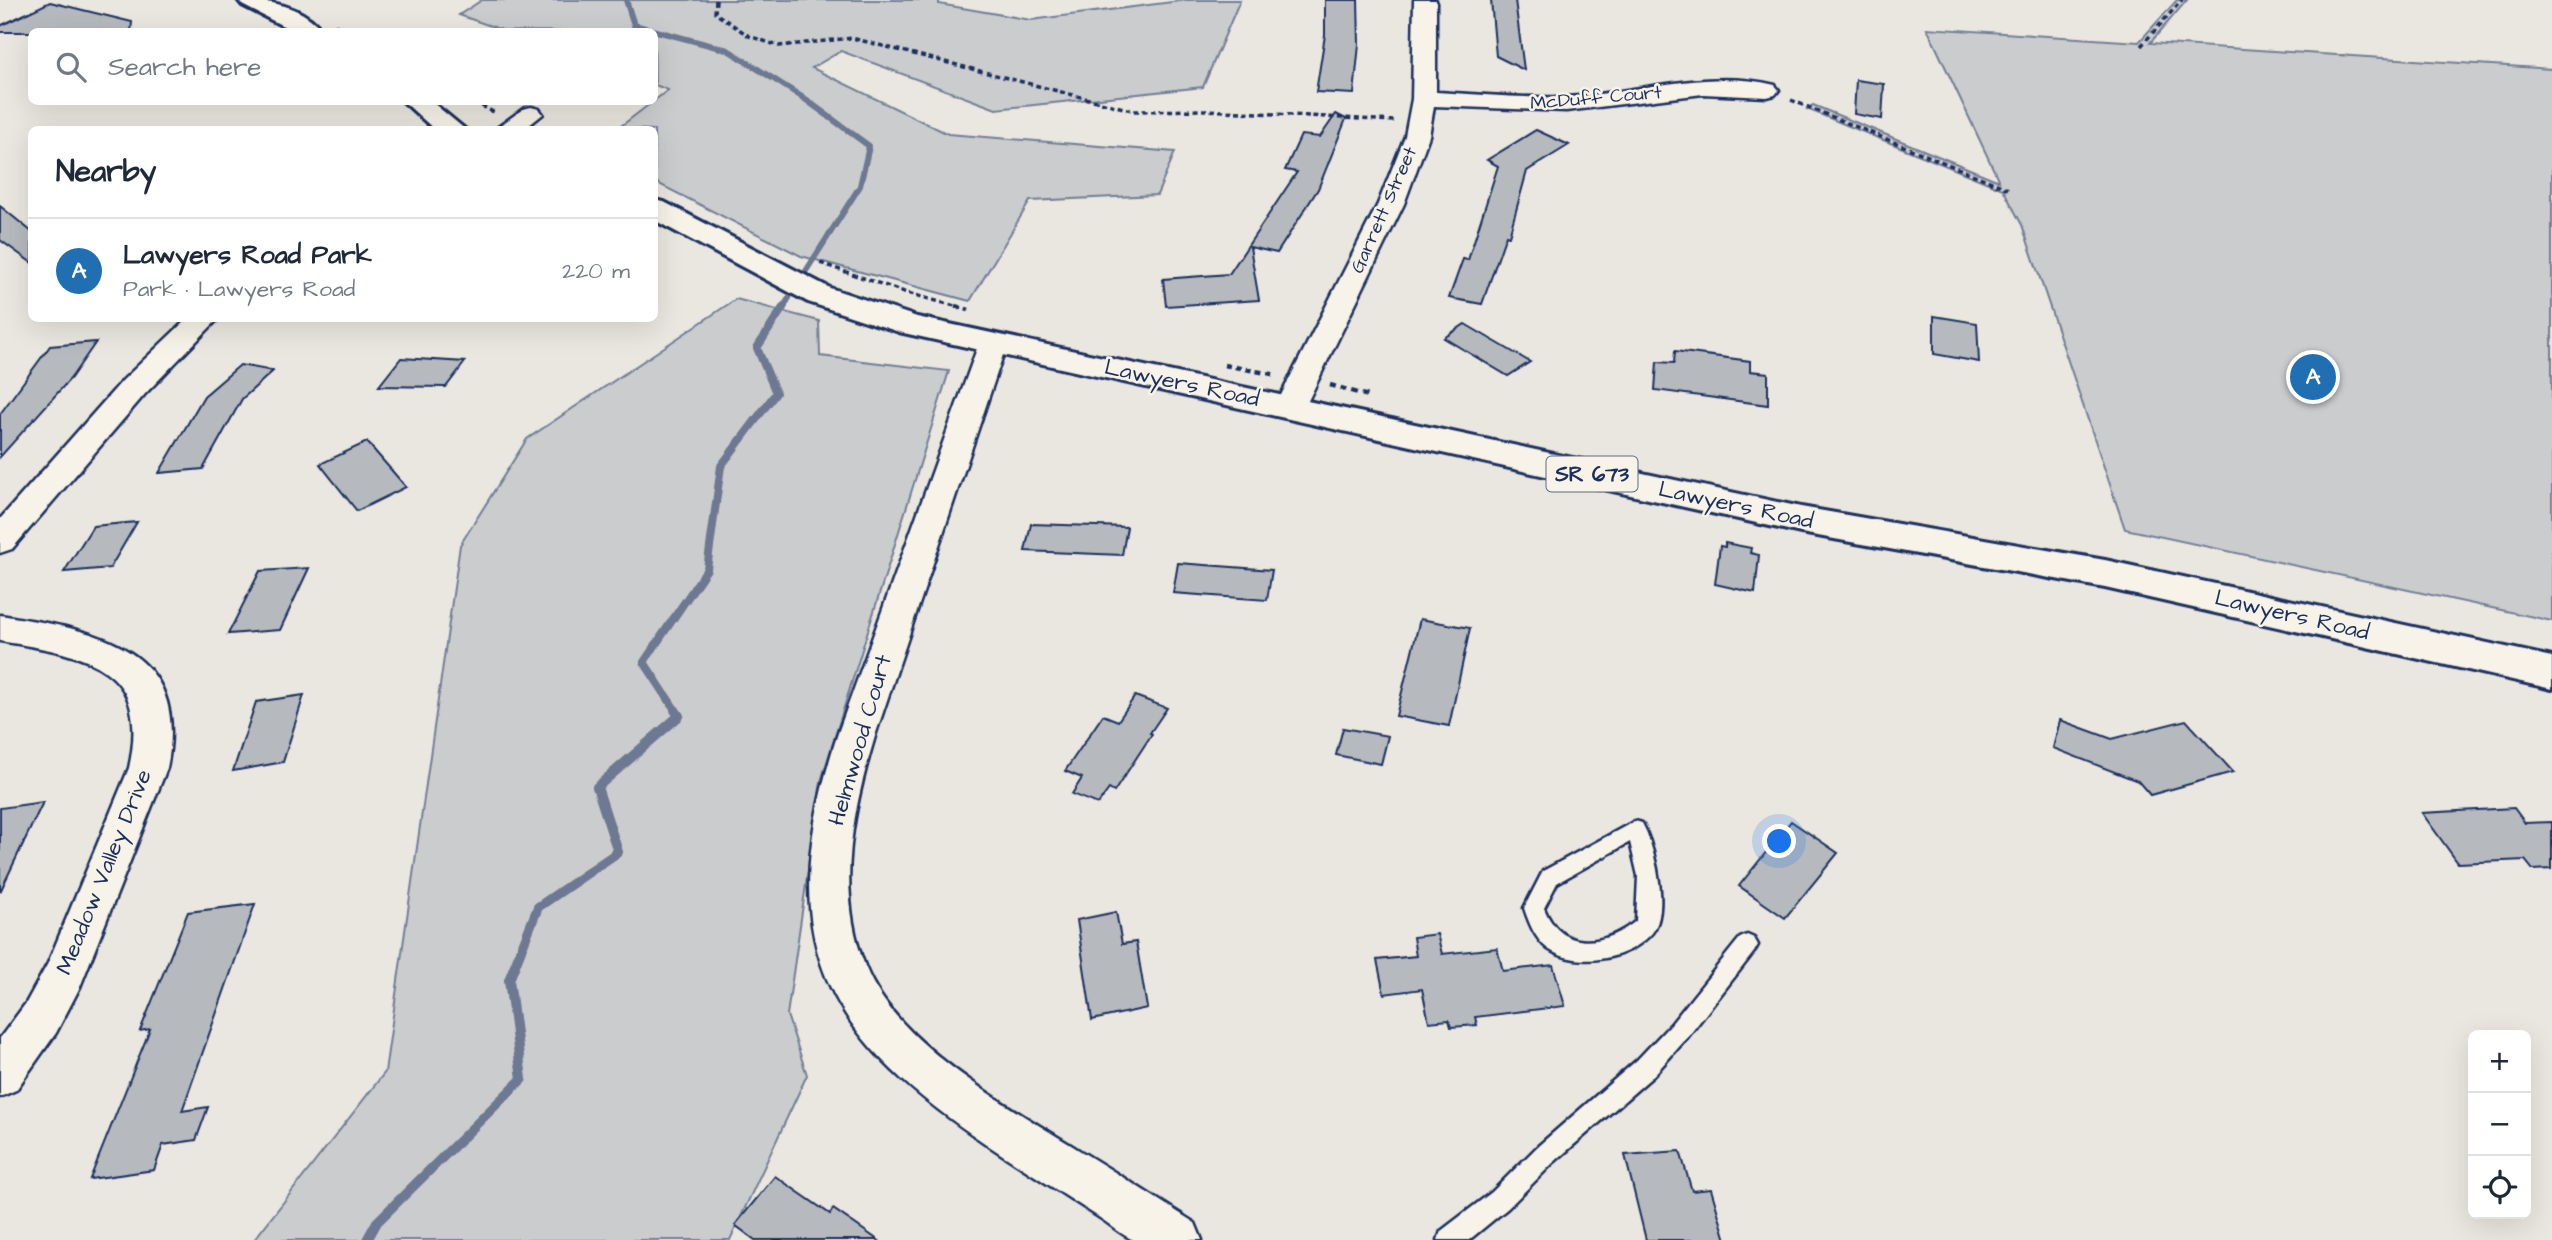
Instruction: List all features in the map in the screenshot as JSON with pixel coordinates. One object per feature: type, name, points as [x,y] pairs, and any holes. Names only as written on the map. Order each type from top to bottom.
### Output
[{"type":"main road","points":[[250,0],[293,19],[305,28]]},
{"type":"main road","points":[[421,105],[447,126]]},
{"type":"main road","name":"Lawyers Road","points":[[658,210],[819,295],[911,325],[1787,517],[2105,574],[2552,673]]},
{"type":"street","name":"Garrett Street","points":[[1290,407],[1405,173],[1422,111],[1425,0]]},
{"type":"street","name":"McDuff Court","points":[[1422,111],[1566,104],[1703,87],[1767,90]]},
{"type":"street","points":[[512,126],[531,114]]},
{"type":"street","points":[[0,541],[134,387],[201,322]]},
{"type":"street","name":"Helmwood Court","points":[[993,343],[918,554],[850,755],[834,811],[828,871],[831,920],[844,965],[868,1012],[906,1056],[956,1099],[1178,1240]]},
{"type":"street","name":"Meadow Valley Drive","points":[[0,628],[79,641],[117,659],[142,688],[150,705],[154,735],[148,768],[65,973],[41,1018],[0,1075]]},
{"type":"lane","points":[[1635,829],[1647,856],[1650,901],[1645,926],[1619,944],[1578,951],[1557,945],[1540,927],[1534,908],[1550,877],[1635,829]]},
{"type":"lane","points":[[1450,1240],[1500,1200],[1545,1155],[1645,1068],[1679,1031],[1747,945]]},
{"type":"path","points":[[716,0],[715,13],[727,24],[775,46],[788,47],[836,37],[852,38],[1135,111],[1422,111]]},
{"type":"path","points":[[2141,46],[2182,0]]},
{"type":"path","points":[[1767,90],[2011,190]]},
{"type":"shaded area","points":[[482,0],[939,0],[939,4],[1031,20],[1188,0],[1240,0],[1203,87],[996,109],[841,51],[812,68],[948,134],[1175,152],[1157,195],[1030,201],[970,301],[801,256],[658,184],[658,126],[621,126],[648,105],[658,105],[658,98],[668,90],[658,86],[658,28],[496,28],[459,15]]},
{"type":"shaded area","points":[[2177,0],[2187,0],[2150,43],[2552,69],[2552,621],[2125,529],[2022,225],[2003,189],[1807,109],[1813,105],[1999,181],[1927,28],[2139,42]]},
{"type":"shaded area","points":[[736,299],[819,321],[820,356],[949,371],[821,781],[787,1015],[807,1075],[730,1240],[254,1240],[385,1072],[460,545],[527,439]]},
{"type":"building","points":[[1325,0],[1358,0],[1359,44],[1354,94],[1316,92],[1325,35]]},
{"type":"building","points":[[1491,0],[1515,0],[1524,70],[1496,56]]},
{"type":"building","points":[[50,2],[132,22],[131,28],[28,28],[28,32],[0,32],[0,26]]},
{"type":"building","points":[[1856,80],[1884,84],[1882,119],[1854,114]]},
{"type":"building","points":[[1336,114],[1346,119],[1318,189],[1277,253],[1250,247],[1259,300],[1166,306],[1163,279],[1229,274],[1297,172],[1285,170],[1301,135],[1320,137]]},
{"type":"building","points":[[1536,130],[1569,145],[1527,171],[1509,236],[1506,235],[1482,304],[1449,298],[1463,259],[1468,260],[1498,166],[1487,160]]},
{"type":"building","points":[[0,206],[28,229],[28,260],[0,240]]},
{"type":"building","points":[[1934,316],[1977,323],[1979,362],[1934,354]]},
{"type":"building","points":[[1465,324],[1530,362],[1508,376],[1444,338]]},
{"type":"building","points":[[96,342],[71,378],[0,457],[0,414],[50,346]]},
{"type":"building","points":[[1675,351],[1750,361],[1750,371],[1768,373],[1768,405],[1655,390],[1657,362],[1674,363]]},
{"type":"building","points":[[401,358],[465,362],[446,387],[379,386]]},
{"type":"building","points":[[240,365],[273,371],[242,399],[203,469],[159,473],[204,396]]},
{"type":"building","points":[[367,442],[406,487],[357,511],[320,464]]},
{"type":"building","points":[[137,522],[110,568],[64,572],[93,526]]},
{"type":"building","points":[[1031,524],[1127,527],[1122,555],[1025,551]]},
{"type":"building","points":[[1725,543],[1751,548],[1750,553],[1759,555],[1755,593],[1715,584],[1720,546],[1725,547]]},
{"type":"building","points":[[1178,563],[1272,570],[1267,600],[1173,593]]},
{"type":"building","points":[[309,568],[280,630],[228,634],[260,571]]},
{"type":"building","points":[[1420,619],[1470,628],[1449,726],[1396,716]]},
{"type":"building","points":[[304,695],[283,762],[233,771],[256,702]]},
{"type":"building","points":[[1135,696],[1167,708],[1150,733],[1152,734],[1114,792],[1109,789],[1098,804],[1072,794],[1082,778],[1065,771],[1103,715],[1118,721]]},
{"type":"building","points":[[2060,720],[2112,739],[2186,720],[2233,772],[2150,795],[2138,781],[2053,748]]},
{"type":"building","points":[[1343,728],[1388,736],[1381,764],[1336,755]]},
{"type":"building","points":[[43,802],[0,892],[0,808]]},
{"type":"building","points":[[2514,808],[2525,823],[2552,822],[2552,869],[2533,870],[2525,860],[2458,863],[2422,813]]},
{"type":"building","points":[[1791,821],[1838,853],[1785,918],[1739,886]]},
{"type":"building","points":[[255,904],[182,1111],[208,1107],[196,1140],[163,1145],[154,1170],[90,1179],[150,1029],[140,1031],[188,912]]},
{"type":"building","points":[[1116,912],[1122,944],[1136,942],[1147,1008],[1092,1020],[1077,920]]},
{"type":"building","points":[[1437,934],[1442,954],[1497,948],[1503,971],[1553,965],[1565,1006],[1475,1017],[1477,1025],[1451,1027],[1449,1020],[1429,1022],[1422,989],[1384,994],[1377,960],[1416,956],[1413,937]]},
{"type":"building","points":[[1680,1151],[1692,1191],[1711,1189],[1726,1240],[1646,1240],[1625,1155]]},
{"type":"building","points":[[775,1176],[830,1214],[833,1209],[878,1240],[755,1240],[735,1225]]},
{"type":"waterway","points":[[626,0],[634,25],[645,28]]},
{"type":"waterway","points":[[658,31],[728,50],[805,99],[869,146],[860,186],[806,271]]},
{"type":"waterway","points":[[783,308],[789,298]]},
{"type":"waterway","points":[[676,711],[644,662],[707,569],[721,466],[776,393],[757,348],[784,306]]},
{"type":"waterway","points":[[367,1240],[377,1222],[522,1079],[509,980],[538,907],[618,852],[597,787],[679,716],[675,710]]},
{"type":"place","name":"Lawyers Road Park","points":[[2313,377]]}]
